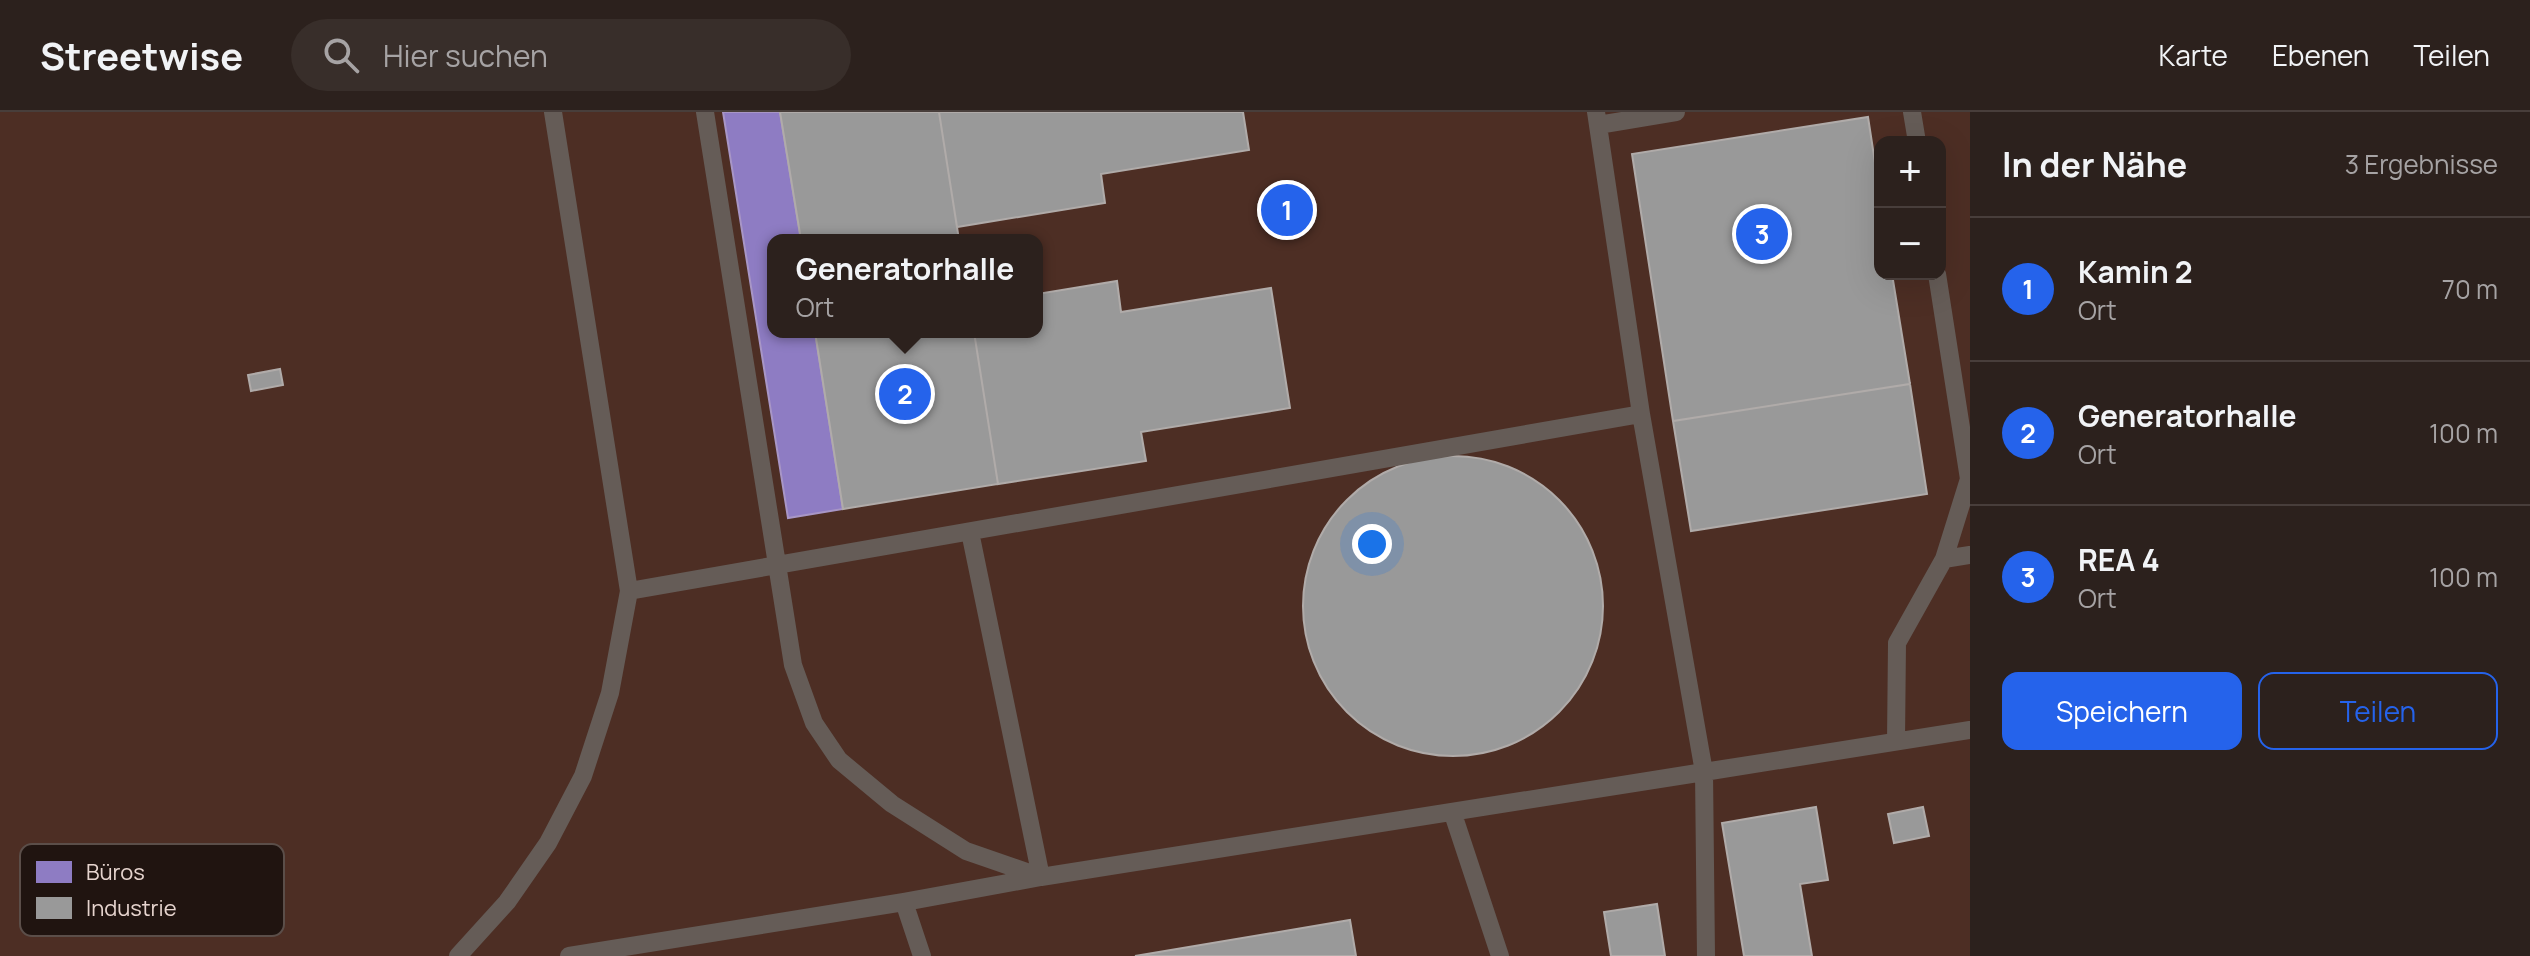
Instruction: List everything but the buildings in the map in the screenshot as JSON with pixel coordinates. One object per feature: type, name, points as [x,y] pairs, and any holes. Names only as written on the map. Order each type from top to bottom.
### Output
[{"type":"lane","points":[[458,956],[507,902],[548,843],[583,776],[610,693],[629,591],[553,112]]},
{"type":"lane","points":[[705,112],[793,665],[814,723],[839,760],[892,804],[966,851],[1041,877]]},
{"type":"lane","points":[[1676,112],[1597,118],[1641,414],[1704,772],[1706,956]]},
{"type":"lane","points":[[1912,112],[1916,136]]},
{"type":"lane","points":[[1896,741],[1897,643],[1944,559],[1969,479],[1938,280]]},
{"type":"lane","points":[[629,591],[1641,414]]},
{"type":"lane","points":[[970,532],[1041,877]]},
{"type":"lane","points":[[1944,559],[1970,555]]},
{"type":"lane","points":[[569,956],[1041,877],[1970,730]]},
{"type":"lane","points":[[1453,814],[1500,956]]},
{"type":"lane","points":[[904,902],[922,956]]},
{"type":"shaded area","points":[[0,112],[1970,112],[1970,956],[0,956]]},
{"type":"place","name":"Kamin 2","points":[[1287,210]]},
{"type":"place","name":"REA 4","points":[[1762,234]]},
{"type":"place","name":"Generatorhalle","points":[[905,394]]}]
